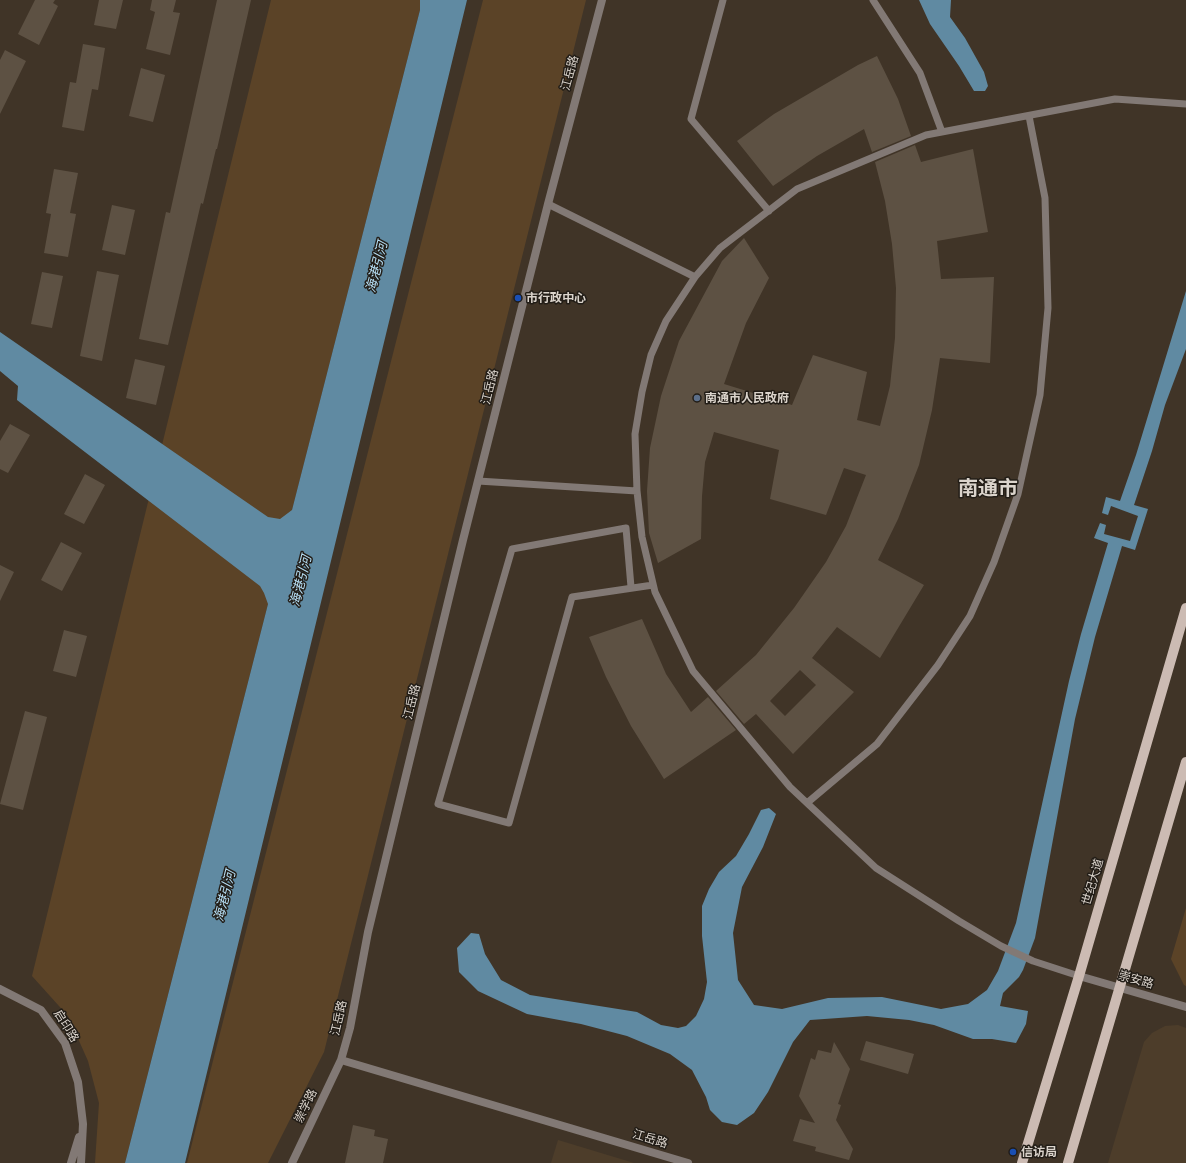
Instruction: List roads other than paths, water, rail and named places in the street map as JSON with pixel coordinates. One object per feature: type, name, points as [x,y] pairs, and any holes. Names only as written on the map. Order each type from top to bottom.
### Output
[{"type":"main road","name":"世纪大道","points":[[1022,1163],[1079,976],[1186,608]]},
{"type":"main road","points":[[1068,1163],[1186,762]]},
{"type":"street","name":"江岳路","points":[[602,0],[548,204],[478,481],[368,932],[350,1028],[341,1060],[688,1163]]},
{"type":"street","name":"崇安路","points":[[1079,976],[1186,1007]]},
{"type":"street","name":"启印路","points":[[0,989],[41,1010],[65,1043],[78,1082],[83,1124]]},
{"type":"street","name":"崇学路","points":[[292,1163],[341,1060]]},
{"type":"street","points":[[71,1163],[83,1124]]},
{"type":"street","points":[[81,1163],[83,1124]]},
{"type":"lane","points":[[723,0],[691,119],[769,211]]},
{"type":"lane","points":[[873,0],[920,73],[942,132]]},
{"type":"lane","points":[[1079,976],[1033,961],[1002,946],[959,921],[876,868],[790,787],[693,671],[653,585],[642,537],[637,491],[635,434],[642,392],[651,355],[666,320],[695,277],[720,248],[797,189],[926,135],[1115,99],[1186,104]]},
{"type":"lane","points":[[806,803],[877,744],[938,665],[970,616],[994,562],[1018,494],[1040,395],[1048,308],[1045,198],[1028,116]]},
{"type":"lane","points":[[548,204],[695,277]]},
{"type":"lane","points":[[478,481],[637,491]]},
{"type":"lane","points":[[631,587],[626,528],[512,549],[438,804],[509,823],[572,597],[631,587],[653,585]]},
{"type":"water","name":"海港引河","points":[[420,0],[467,0],[185,1163],[125,1163],[268,604],[260,586],[17,400],[18,386],[0,371],[0,332],[268,517],[280,519],[292,510],[420,10]]},
{"type":"water","points":[[919,0],[951,0],[950,17],[965,38],[984,72],[988,86],[985,91],[974,91],[930,24]]},
{"type":"water","points":[[1186,291],[1186,349],[1165,405],[1152,451],[1134,505],[1148,509],[1135,550],[1122,546],[1095,637],[1075,719],[1035,938],[1023,970],[1019,977],[1003,993],[1000,1006],[1028,1011],[1026,1024],[1016,1043],[992,1039],[973,1039],[934,1025],[909,1020],[867,1016],[810,1020],[793,1042],[768,1092],[754,1113],[737,1125],[722,1122],[710,1110],[706,1097],[692,1070],[670,1054],[627,1036],[581,1024],[527,1014],[478,991],[459,972],[457,948],[471,933],[479,934],[485,954],[501,980],[530,995],[637,1012],[661,1025],[678,1028],[686,1026],[696,1016],[704,999],[707,982],[702,936],[702,906],[709,889],[719,872],[736,856],[761,810],[769,808],[776,814],[763,847],[742,887],[733,933],[738,980],[754,1005],[782,1009],[828,998],[882,997],[941,1009],[968,1004],[987,990],[998,971],[1016,923],[1069,681],[1081,634],[1108,543],[1094,538],[1100,523],[1106,525],[1104,534],[1130,541],[1138,516],[1111,506],[1108,515],[1102,513],[1106,497],[1120,501],[1136,455]]},
{"type":"place","name":"市行政中心","points":[[518,298]]},
{"type":"place","name":"南通市人民政府","points":[[697,398]]},
{"type":"place","name":"信访局","points":[[1013,1152]]},
{"type":"district","name":"南通市","points":[[988,489]]}]
